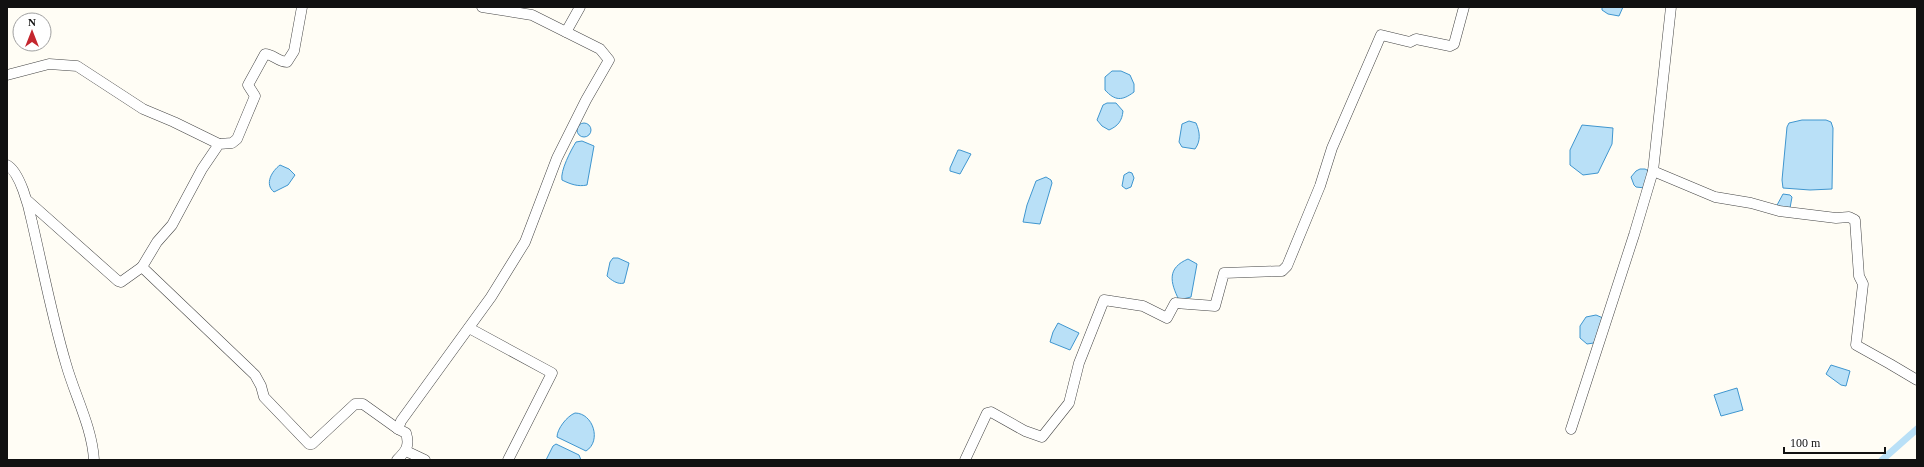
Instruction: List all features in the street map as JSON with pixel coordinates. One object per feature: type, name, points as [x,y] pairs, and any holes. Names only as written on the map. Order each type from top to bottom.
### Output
[{"type":"street","points":[[7,75],[49,64],[77,66],[143,109],[219,144],[232,143],[237,139],[255,96],[248,85],[265,54],[269,54],[282,62],[287,62],[294,51],[302,7]]},
{"type":"street","points":[[398,429],[401,421],[491,298],[525,242],[558,158],[586,100],[609,60],[600,49],[532,15],[482,7]]},
{"type":"street","points":[[566,32],[580,7]]},
{"type":"street","points":[[965,460],[987,412],[991,412],[1042,437],[1069,403],[1079,363],[1104,300],[1143,306],[1167,318],[1175,303],[1215,306],[1224,273],[1282,271],[1287,266],[1320,186],[1332,148],[1381,35],[1410,42],[1416,39],[1450,46],[1454,44],[1464,7]]},
{"type":"street","points":[[1571,429],[1634,235],[1653,171],[1671,7]]},
{"type":"street","points":[[28,201],[118,282],[122,282],[142,267],[157,242],[172,225],[202,169],[219,144]]},
{"type":"street","points":[[8,163],[12,168],[28,201],[53,319],[66,365],[93,443],[94,460]]},
{"type":"street","points":[[1653,171],[1715,197],[1751,203],[1779,211],[1836,218],[1849,217],[1855,220],[1858,276],[1863,284],[1856,346],[1917,380]]},
{"type":"street","points":[[142,267],[255,375],[261,386],[264,397],[309,444],[312,444],[355,404],[363,404],[406,433],[409,442],[406,451],[397,460]]},
{"type":"street","points":[[469,328],[552,373],[508,460]]},
{"type":"street","points":[[406,451],[425,460]]},
{"type":"water","points":[[1602,7],[1623,7],[1619,16],[1608,14],[1602,10]]},
{"type":"water","points":[[1112,71],[1121,71],[1130,75],[1134,84],[1134,92],[1122,98],[1115,98],[1109,94],[1105,90],[1105,77]]},
{"type":"water","points":[[1107,103],[1116,103],[1123,111],[1122,118],[1119,123],[1109,130],[1102,126],[1097,120],[1103,105]]},
{"type":"water","points":[[1802,120],[1826,120],[1831,122],[1833,128],[1832,189],[1810,190],[1783,188],[1782,180],[1787,127],[1789,123]]},
{"type":"water","points":[[1189,121],[1196,123],[1198,130],[1199,140],[1195,149],[1182,147],[1179,142],[1182,124]]},
{"type":"water","points":[[584,123],[589,125],[591,130],[589,135],[584,137],[579,135],[577,130],[579,125]]},
{"type":"water","points":[[1582,125],[1613,128],[1612,144],[1598,173],[1583,175],[1570,165],[1570,150]]},
{"type":"water","points":[[582,141],[594,146],[587,185],[580,186],[562,180],[562,176],[566,161],[576,142]]},
{"type":"water","points":[[958,150],[971,154],[960,174],[950,171]]},
{"type":"water","points":[[280,165],[289,169],[295,175],[288,185],[274,192],[271,189],[269,182],[272,174]]},
{"type":"water","points":[[1640,169],[1649,171],[1645,188],[1636,187],[1631,177]]},
{"type":"water","points":[[1129,172],[1132,173],[1134,178],[1131,187],[1126,189],[1122,186],[1124,175]]},
{"type":"water","points":[[1046,177],[1051,180],[1052,183],[1040,224],[1023,222],[1027,205],[1036,181]]},
{"type":"water","points":[[1783,194],[1790,195],[1792,197],[1790,208],[1776,207]]},
{"type":"water","points":[[613,258],[618,258],[629,263],[624,283],[617,283],[607,276],[610,262]]},
{"type":"water","points":[[1188,259],[1197,264],[1191,297],[1179,300],[1172,281],[1172,276],[1176,267]]},
{"type":"water","points":[[1596,315],[1603,318],[1594,343],[1587,344],[1580,338],[1580,326],[1586,317]]},
{"type":"water","points":[[1058,323],[1079,333],[1070,350],[1050,342]]},
{"type":"water","points":[[1831,365],[1850,371],[1846,386],[1841,385],[1826,374]]},
{"type":"water","points":[[1737,388],[1743,410],[1721,416],[1714,395]]},
{"type":"water","points":[[575,413],[581,414],[587,418],[591,422],[593,428],[594,441],[586,451],[557,437],[563,423]]},
{"type":"water","points":[[556,444],[579,455],[581,460],[546,460],[553,446]]},
{"type":"waterway","points":[[1882,460],[1917,429]]}]
